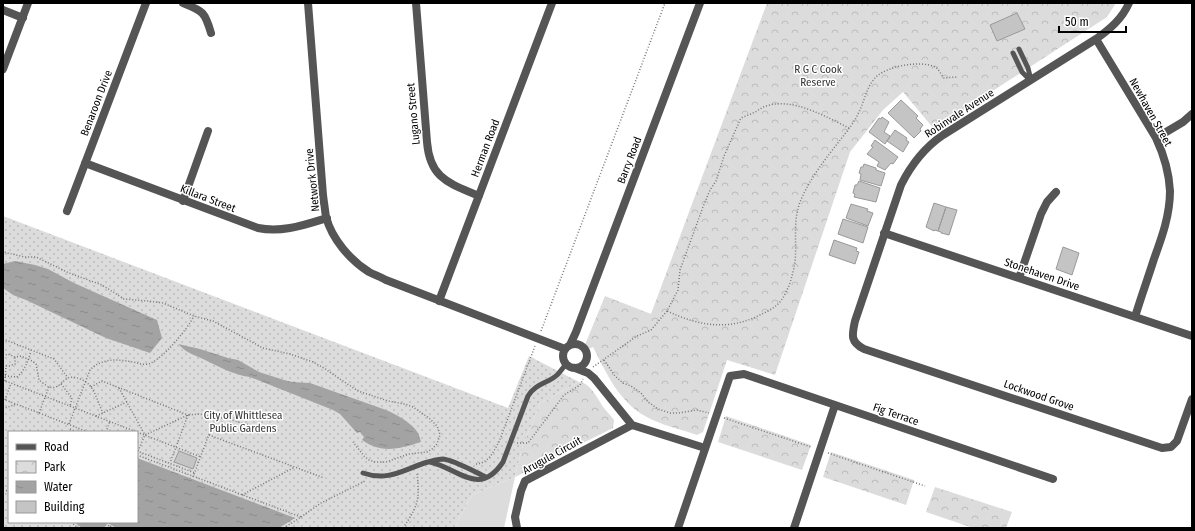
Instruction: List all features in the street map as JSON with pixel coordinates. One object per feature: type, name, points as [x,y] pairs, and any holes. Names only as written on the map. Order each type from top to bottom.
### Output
[{"type":"street","points":[[3,69],[28,3]]},
{"type":"street","name":"Benaroon Drive","points":[[67,211],[146,3]]},
{"type":"street","points":[[183,3],[202,11],[212,33]]},
{"type":"street","name":"Network Drive","points":[[308,3],[323,196],[327,218],[336,239],[358,264],[386,280],[538,338],[568,347]]},
{"type":"street","name":"Lugano Street","points":[[416,3],[426,142],[431,163],[441,178],[479,196]]},
{"type":"street","name":"Herman Road","points":[[439,301],[552,3]]},
{"type":"street","name":"Barry Road","points":[[568,347],[579,324],[700,3]]},
{"type":"street","name":"Robinvale Avenue","points":[[852,338],[855,321],[901,185],[911,167],[925,150],[943,135],[1096,39],[1112,27],[1121,17],[1129,3]]},
{"type":"street","points":[[3,10],[22,18]]},
{"type":"street","name":"Newhaven Street","points":[[1096,39],[1156,138],[1162,151],[1168,176],[1168,214],[1162,237],[1135,317]]},
{"type":"street","points":[[1156,138],[1183,122],[1192,114]]},
{"type":"street","points":[[183,201],[208,131]]},
{"type":"street","name":"Killara Street","points":[[85,163],[183,201],[248,225],[266,230],[286,230],[327,218]]},
{"type":"street","points":[[1019,278],[1041,214],[1047,202],[1056,192]]},
{"type":"street","name":"Stonehaven Drive","points":[[884,233],[1192,336]]},
{"type":"street","name":"Barry Road","points":[[579,324],[582,346]]},
{"type":"street","name":"Lockwood Grove","points":[[852,338],[856,345],[864,349],[1162,448],[1171,447],[1177,441],[1192,399]]},
{"type":"street","points":[[588,371],[587,355],[582,346],[577,344],[568,347],[563,355],[563,360],[566,364],[570,367],[588,371],[632,424],[705,448]]},
{"type":"street","points":[[575,368],[584,364],[587,355]]},
{"type":"street","name":"Fig Terrace","points":[[717,415],[730,376],[744,374],[1053,479]]},
{"type":"street","points":[[794,528],[835,405]]},
{"type":"street","points":[[678,528],[717,415]]},
{"type":"street","name":"Arugula Circuit","points":[[517,528],[515,517],[525,481],[632,424]]},
{"type":"lane","points":[[1019,49],[1028,68],[1031,80]]},
{"type":"lane","points":[[1013,52],[1022,72],[1031,80]]},
{"type":"lane","points":[[430,462],[442,465],[472,479],[492,475],[498,470],[503,462],[531,391],[557,375],[566,364]]},
{"type":"lane","points":[[363,473],[376,476],[392,475],[416,465],[438,459],[447,460],[486,477]]},
{"type":"path","points":[[472,464],[480,464],[488,460],[501,436],[665,3]]},
{"type":"path","points":[[668,311],[682,318],[698,322],[727,324],[744,322],[769,310],[777,304],[783,298],[794,271],[796,248],[795,231],[799,206],[811,182],[858,113],[872,82],[883,72],[892,68],[906,65],[928,64],[936,68],[944,78],[957,77]]},
{"type":"path","points":[[501,436],[519,444],[528,443],[564,395],[580,385],[588,371],[637,336],[651,330],[668,311],[678,290],[680,270],[703,207],[710,190],[716,181],[732,136],[741,118],[766,106],[782,103],[792,104],[849,128]]},
{"type":"path","points":[[3,250],[4,252],[24,257],[36,258],[69,273],[102,285],[124,299],[163,303],[194,316],[213,321],[262,348],[290,354],[313,362],[358,391],[412,407],[429,418],[437,426],[440,435],[437,444],[427,452],[409,454],[398,459],[380,463],[369,460],[353,442]]},
{"type":"path","points":[[75,431],[70,429],[70,425],[90,370],[99,363],[106,361],[126,361],[142,365],[155,361],[183,332],[194,316]]},
{"type":"path","points":[[3,339],[54,359],[68,378]]},
{"type":"path","points":[[5,376],[17,377],[22,373],[32,351]]},
{"type":"path","points":[[3,355],[8,354],[16,357],[21,356],[36,364],[39,380],[49,387],[54,388],[68,378],[85,381],[91,387],[103,413]]},
{"type":"path","points":[[16,357],[15,364],[9,366],[4,365],[4,380],[135,431]]},
{"type":"path","points":[[604,360],[622,383],[631,386],[641,393],[648,402],[658,409],[670,413],[697,410],[717,415],[925,486]]},
{"type":"path","points":[[91,387],[102,381],[188,415]]},
{"type":"path","points":[[11,383],[4,399],[85,431]]},
{"type":"path","points":[[61,384],[72,398],[70,406]]},
{"type":"path","points":[[39,413],[49,387]]},
{"type":"path","points":[[119,388],[145,435]]},
{"type":"path","points":[[96,416],[127,402]]},
{"type":"path","points":[[3,409],[16,404]]},
{"type":"path","points":[[195,473],[138,451],[145,435],[188,415],[200,414],[215,418],[224,418],[250,425]]},
{"type":"path","points":[[170,464],[188,415]]},
{"type":"path","points":[[193,477],[215,418]]},
{"type":"path","points":[[106,431],[110,421]]},
{"type":"path","points":[[138,432],[201,456]]},
{"type":"path","points":[[209,435],[324,478]]},
{"type":"path","points":[[138,455],[301,517]]},
{"type":"path","points":[[404,528],[418,500],[419,488],[416,465]]},
{"type":"path","points":[[242,495],[295,467]]},
{"type":"path","points":[[284,528],[328,500],[361,484],[367,480],[369,475]]},
{"type":"path","points":[[106,528],[109,525],[113,528]]},
{"type":"green space","name":"R G C Cook Reserve","points":[[767,3],[1116,3],[1107,17],[934,129],[903,92],[883,110],[850,152],[775,375],[727,360],[703,432],[697,435],[657,422],[636,410],[614,386],[593,347],[582,352],[605,296],[651,314]]},
{"type":"green space","name":"City of Whittlesea Public Gardens","points":[[3,216],[508,408],[529,356],[579,382],[540,403],[522,448],[515,477],[472,495],[454,528],[3,528]]},
{"type":"green space","points":[[579,382],[587,385],[594,392],[614,420],[613,428],[515,477],[522,448],[540,403]]},
{"type":"green space","points":[[726,416],[811,445],[802,470],[718,442]]},
{"type":"green space","points":[[831,452],[914,480],[906,505],[823,477]]},
{"type":"green space","points":[[515,477],[504,528],[454,528],[472,495]]},
{"type":"green space","points":[[935,487],[1012,512],[1006,528],[973,528],[926,512]]},
{"type":"water","points":[[15,261],[48,269],[74,283],[157,320],[162,338],[150,353],[106,338],[13,295],[3,288],[3,264]]},
{"type":"water","points":[[178,344],[238,360],[259,372],[292,382],[310,383],[386,410],[408,422],[418,433],[421,442],[405,447],[391,449],[384,449],[369,444],[362,440],[364,437],[360,432],[357,433],[340,414],[333,410],[250,377],[226,370],[190,353]]},
{"type":"water","points":[[138,458],[295,518],[279,528],[116,528],[108,523],[138,523]]},
{"type":"water","points":[[75,523],[108,523],[104,528],[82,528]]},
{"type":"building","points":[[1017,13],[1025,29],[997,41],[990,25]]},
{"type":"building","points":[[901,100],[918,116],[916,118],[923,125],[920,129],[921,131],[914,138],[888,113]]},
{"type":"building","points":[[882,117],[889,122],[884,132],[890,136],[885,144],[869,132],[879,118],[881,119]]},
{"type":"building","points":[[895,130],[907,138],[906,140],[909,142],[903,152],[887,141]]},
{"type":"building","points":[[875,140],[898,157],[893,164],[891,163],[885,170],[877,166],[879,162],[867,154],[873,147],[871,146]]},
{"type":"building","points":[[864,164],[885,173],[881,186],[860,180],[861,174],[859,173]]},
{"type":"building","points":[[859,181],[880,188],[876,202],[854,197],[855,194],[853,193],[855,185],[857,185]]},
{"type":"building","points":[[934,203],[946,207],[938,231],[934,231],[926,227]]},
{"type":"building","points":[[851,204],[868,209],[867,211],[873,213],[868,226],[846,218]]},
{"type":"building","points":[[946,207],[957,210],[949,235],[938,231]]},
{"type":"building","points":[[843,219],[868,227],[863,243],[838,234]]},
{"type":"building","points":[[834,240],[857,248],[856,251],[859,252],[855,264],[829,255]]},
{"type":"building","points":[[1063,247],[1079,253],[1072,275],[1056,269]]},
{"type":"building","points":[[179,451],[197,458],[193,469],[174,462]]}]
